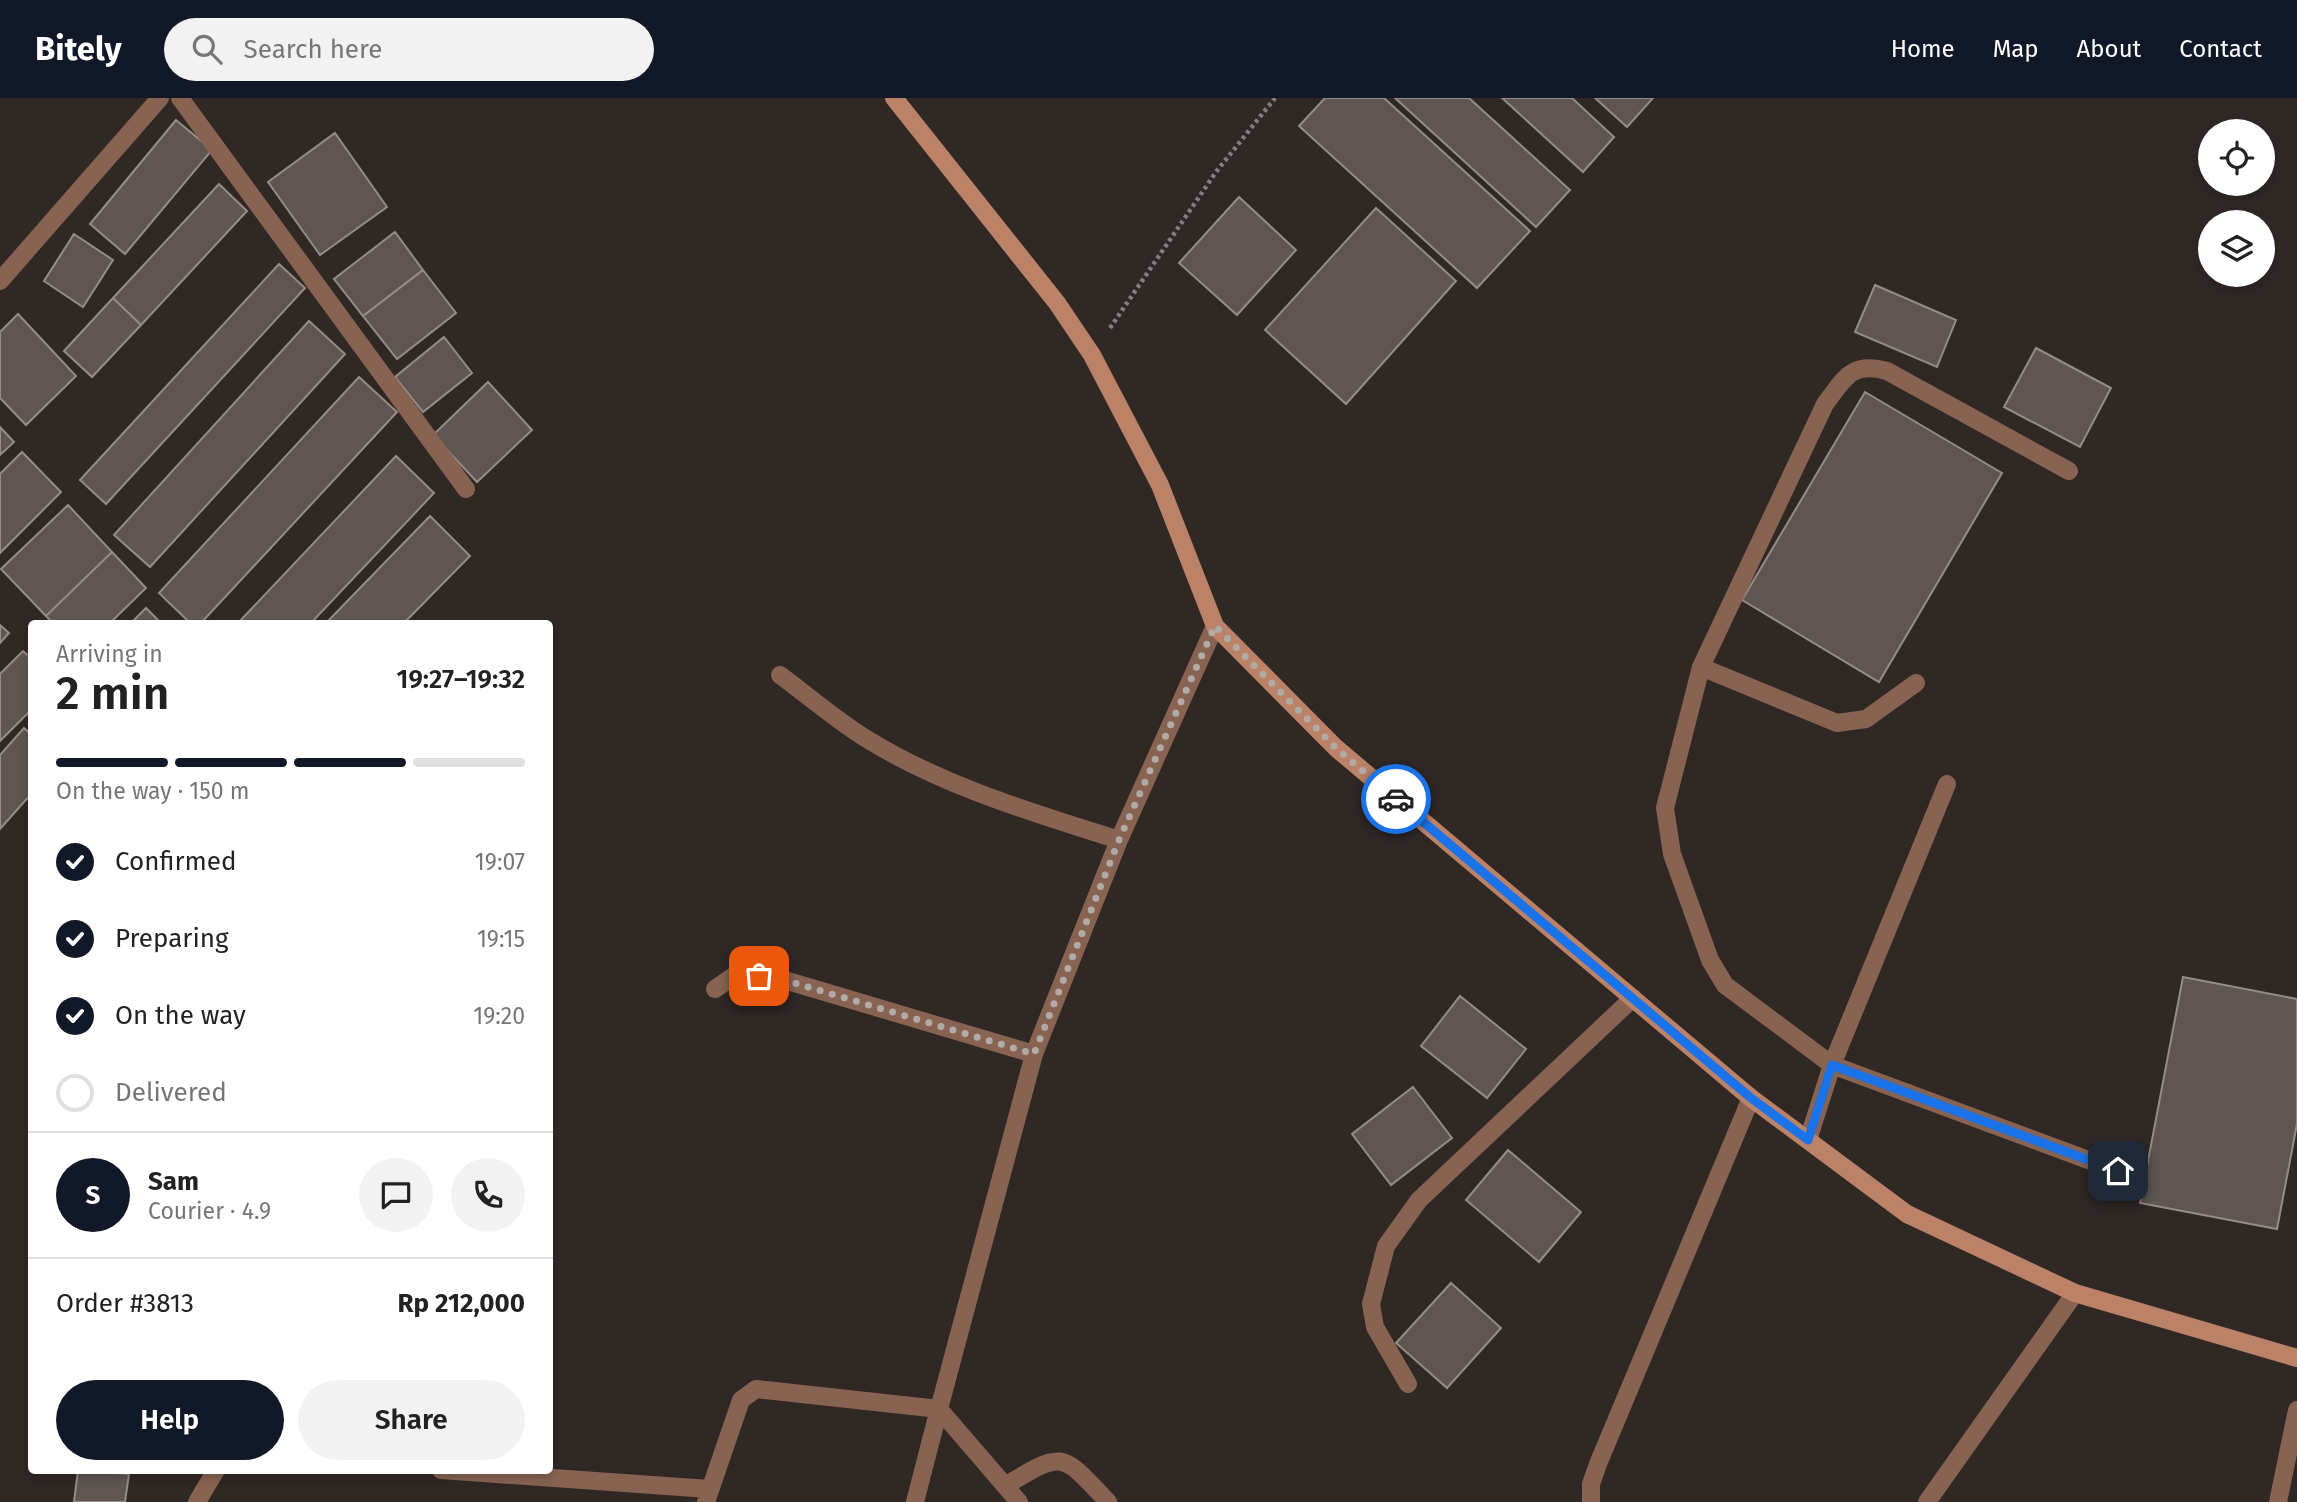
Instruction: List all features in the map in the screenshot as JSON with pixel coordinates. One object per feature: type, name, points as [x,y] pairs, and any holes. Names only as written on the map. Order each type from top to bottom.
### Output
[{"type":"street","points":[[0,281],[160,98]]},
{"type":"street","points":[[180,98],[466,488]]},
{"type":"street","points":[[894,98],[1057,303],[1092,355],[1160,485],[1215,626],[1336,748],[1751,1098],[1907,1214],[2075,1293],[2297,1358]]},
{"type":"street","points":[[2069,471],[1887,372],[1872,367],[1858,368],[1848,374],[1825,404],[1701,667],[1665,808],[1672,854],[1710,960],[1725,985],[1832,1065],[2118,1171]]},
{"type":"street","points":[[915,1502],[1034,1054],[1119,840],[1215,626]]},
{"type":"street","points":[[1701,667],[1837,723],[1866,719],[1916,683]]},
{"type":"street","points":[[780,675],[862,736],[902,758],[998,802],[1119,840]]},
{"type":"street","points":[[1808,1140],[1832,1065],[1947,784]]},
{"type":"street","points":[[715,989],[738,973],[781,979],[1034,1054]]},
{"type":"street","points":[[1408,1384],[1375,1327],[1371,1304],[1386,1246],[1419,1199],[1633,998]]},
{"type":"street","points":[[1591,1502],[1591,1484],[1598,1464],[1751,1098]]},
{"type":"street","points":[[1927,1502],[2075,1293]]},
{"type":"street","points":[[482,1474],[708,1496],[741,1400],[755,1389],[939,1409],[1019,1502]]},
{"type":"street","points":[[2278,1502],[2297,1410]]},
{"type":"street","points":[[1004,1486],[1045,1461],[1059,1460],[1071,1463],[1108,1502]]},
{"type":"street","points":[[197,1502],[214,1474]]},
{"type":"path","points":[[1092,355],[1216,172],[1275,98]]},
{"type":"building","points":[[1325,98],[1384,98],[1530,231],[1477,288],[1299,126]]},
{"type":"building","points":[[1395,98],[1469,98],[1570,190],[1536,227]]},
{"type":"building","points":[[1502,98],[1572,98],[1614,137],[1583,172]]},
{"type":"building","points":[[1595,98],[1653,98],[1627,127]]},
{"type":"building","points":[[176,120],[212,150],[125,254],[90,224]]},
{"type":"building","points":[[335,133],[387,207],[320,255],[268,182]]},
{"type":"building","points":[[219,184],[247,211],[141,325],[113,298]]},
{"type":"building","points":[[1239,197],[1296,250],[1237,315],[1179,263]]},
{"type":"building","points":[[1376,208],[1456,281],[1346,404],[1265,330]]},
{"type":"building","points":[[395,232],[423,270],[363,316],[334,279]]},
{"type":"building","points":[[74,234],[113,260],[83,307],[44,281]]},
{"type":"building","points":[[279,264],[305,288],[106,504],[80,480]]},
{"type":"building","points":[[423,270],[456,313],[397,359],[363,316]]},
{"type":"building","points":[[1875,285],[1956,320],[1937,367],[1855,332]]},
{"type":"building","points":[[113,298],[141,325],[92,377],[64,351]]},
{"type":"building","points":[[18,314],[76,376],[26,425],[0,398],[0,332]]},
{"type":"building","points":[[309,321],[345,354],[150,567],[114,535]]},
{"type":"building","points":[[444,337],[472,373],[423,412],[395,377]]},
{"type":"building","points":[[2036,348],[2111,388],[2080,447],[2004,407]]},
{"type":"building","points":[[359,377],[397,412],[204,620],[187,620],[159,593]]},
{"type":"building","points":[[488,382],[532,430],[477,482],[433,435]]},
{"type":"building","points":[[1865,392],[2002,473],[1879,682],[1742,600]]},
{"type":"building","points":[[0,427],[14,442],[0,455]]},
{"type":"building","points":[[22,452],[61,492],[0,553],[0,474]]},
{"type":"building","points":[[396,456],[434,493],[314,620],[241,620]]},
{"type":"building","points":[[68,505],[112,552],[46,616],[1,569]]},
{"type":"building","points":[[430,516],[470,556],[407,620],[329,620]]},
{"type":"building","points":[[112,552],[146,588],[113,620],[50,620],[46,616]]},
{"type":"building","points":[[146,608],[158,620],[134,620]]},
{"type":"building","points":[[0,625],[9,633],[0,643]]},
{"type":"building","points":[[23,651],[28,655],[28,713],[0,741],[0,674]]},
{"type":"building","points":[[24,728],[28,732],[28,798],[0,829],[0,755]]},
{"type":"building","points":[[2183,977],[2297,999],[2297,1124],[2277,1229],[2140,1203]]},
{"type":"building","points":[[1460,996],[1526,1049],[1487,1098],[1421,1046]]},
{"type":"building","points":[[1413,1087],[1452,1138],[1391,1185],[1352,1134]]},
{"type":"building","points":[[1508,1150],[1581,1212],[1539,1262],[1466,1200]]},
{"type":"building","points":[[1451,1283],[1501,1328],[1447,1388],[1396,1343]]},
{"type":"building","points":[[78,1474],[129,1474],[125,1502],[74,1502]]},
{"type":"way so far","points":[[759,976],[781,979],[1034,1054],[1119,840],[1215,626],[1336,748],[1396,799]]},
{"type":"route","points":[[1396,799],[1751,1098],[1808,1140],[1832,1065],[2118,1171]]}]
